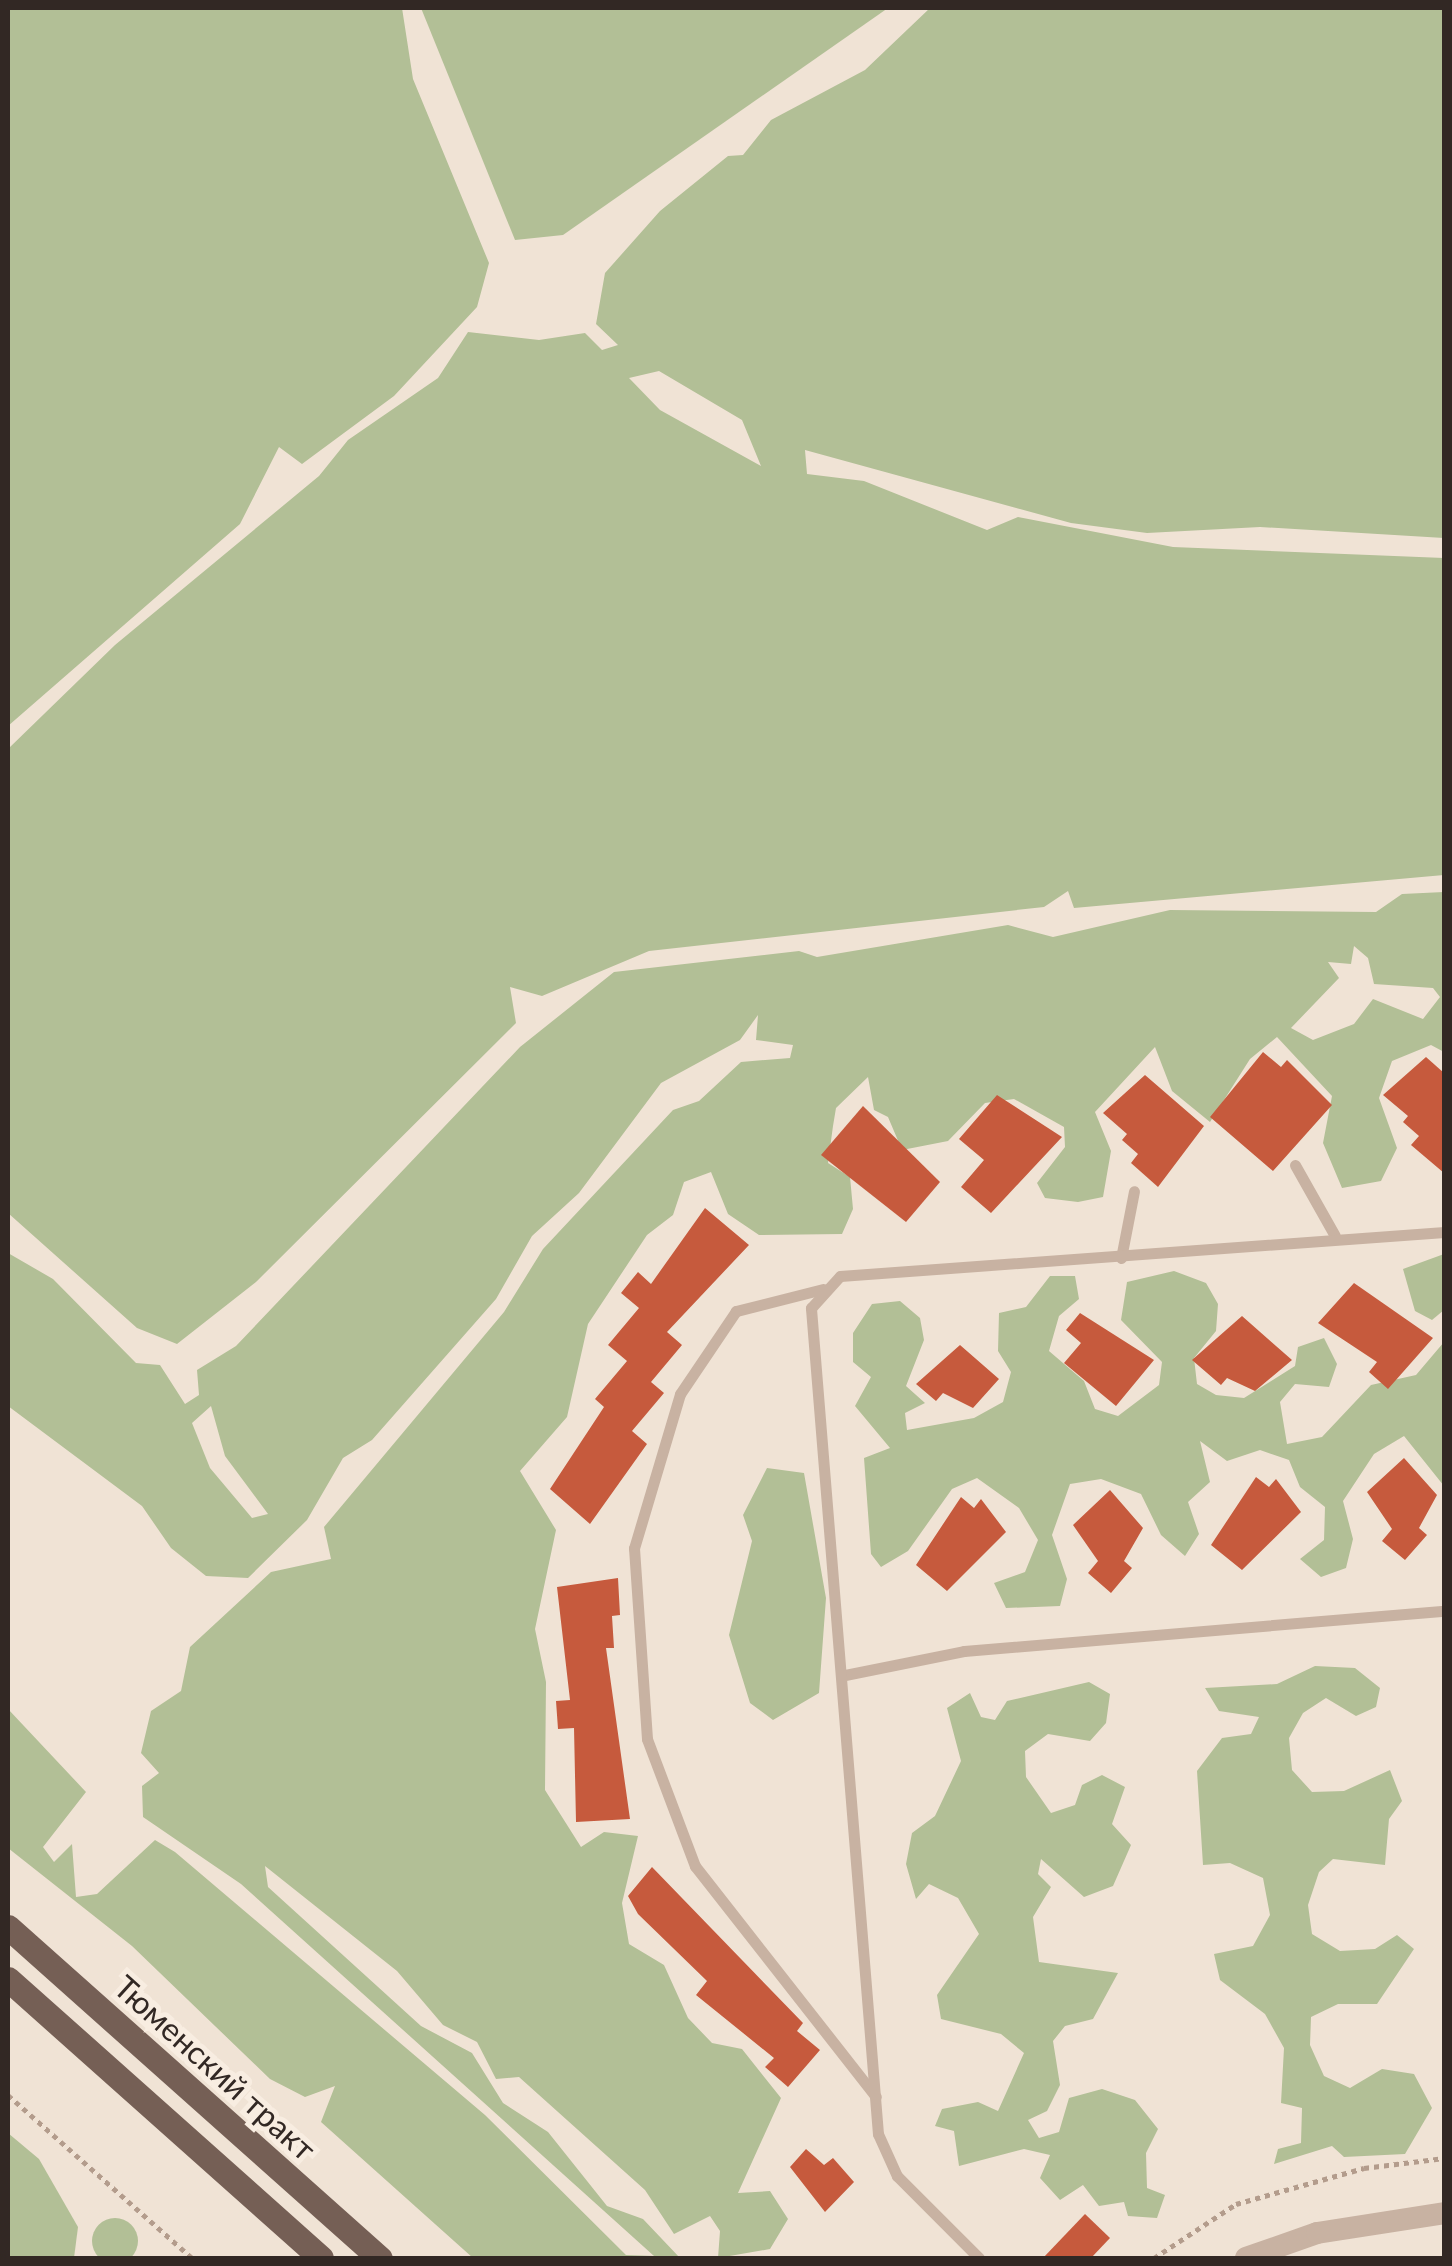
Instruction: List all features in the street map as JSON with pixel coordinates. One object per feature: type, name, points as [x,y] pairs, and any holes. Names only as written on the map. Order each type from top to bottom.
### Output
[{"type":"main road","name":"Тюменский тракт","points":[[8,1926],[380,2258]]},
{"type":"main road","points":[[8,1979],[320,2258]]},
{"type":"street","points":[[1246,2258],[1317,2233],[1444,2213]]},
{"type":"lane","points":[[1295,1165],[1335,1236]]},
{"type":"lane","points":[[1121,1258],[1134,1191]]},
{"type":"lane","points":[[980,2258],[897,2176],[878,2134],[845,1676],[810,1308],[840,1276],[1121,1258],[1335,1236],[1444,1232]]},
{"type":"lane","points":[[823,1290],[736,1311],[680,1394],[634,1548],[648,1739],[696,1866],[876,2097]]},
{"type":"lane","points":[[845,1676],[964,1651],[1444,1611]]},
{"type":"path","points":[[8,2095],[192,2258]]},
{"type":"path","points":[[1154,2258],[1236,2204],[1364,2168],[1444,2158]]},
{"type":"green space","points":[[8,8],[402,8],[413,79],[489,263],[477,307],[394,396],[302,464],[279,447],[240,524],[8,726]]},
{"type":"green space","points":[[421,8],[888,8],[563,235],[515,240]]},
{"type":"green space","points":[[930,8],[1444,8],[1444,538],[1260,527],[1147,533],[1071,523],[805,450],[807,474],[864,481],[987,530],[1018,517],[1173,547],[1444,558],[1444,875],[1074,908],[1068,891],[1044,907],[649,951],[542,996],[510,987],[516,1023],[256,1282],[177,1344],[137,1328],[8,1213],[8,749],[115,645],[319,476],[348,440],[438,378],[468,332],[539,340],[585,333],[602,350],[618,345],[596,324],[605,273],[660,211],[728,156],[743,155],[771,120],[865,70]],"holes":[[[659,371],[742,420],[761,466],[660,410],[629,378]]]},
{"type":"green space","points":[[1444,892],[1444,1052],[1431,1045],[1392,1061],[1379,1098],[1397,1148],[1381,1181],[1342,1188],[1323,1143],[1332,1096],[1277,1037],[1250,1059],[1210,1122],[1172,1091],[1155,1047],[1095,1112],[1111,1151],[1103,1197],[1078,1202],[1045,1198],[1037,1183],[1065,1147],[1064,1127],[1014,1099],[985,1103],[948,1141],[902,1150],[888,1117],[874,1110],[868,1077],[836,1108],[833,1126],[828,1163],[850,1177],[853,1209],[842,1234],[759,1235],[728,1214],[711,1172],[684,1182],[673,1215],[647,1235],[588,1324],[567,1417],[520,1471],[556,1530],[535,1629],[546,1682],[545,1790],[581,1847],[604,1832],[638,1836],[622,1903],[629,1944],[664,1965],[688,2018],[712,2043],[742,2049],[781,2098],[738,2193],[770,2191],[788,2219],[770,2249],[718,2258],[720,2231],[710,2216],[674,2234],[645,2190],[519,2077],[496,2079],[477,2042],[443,2025],[397,1971],[265,1866],[268,1887],[421,2026],[472,2053],[503,2103],[548,2132],[607,2206],[643,2219],[680,2258],[473,2258],[321,2122],[335,2086],[305,2097],[270,2079],[132,1946],[8,1848],[8,1709],[86,1792],[43,1847],[54,1862],[72,1844],[76,1897],[97,1894],[155,1840],[175,1852],[485,2115],[626,2255],[654,2256],[241,1884],[143,1817],[142,1786],[159,1773],[141,1753],[151,1711],[181,1691],[190,1647],[271,1572],[331,1559],[324,1527],[504,1312],[543,1249],[673,1110],[699,1101],[741,1062],[790,1058],[793,1045],[756,1040],[758,1015],[740,1040],[661,1083],[579,1193],[532,1236],[496,1299],[372,1440],[343,1458],[307,1520],[248,1578],[206,1576],[171,1548],[142,1506],[8,1406],[8,1253],[53,1279],[136,1363],[160,1365],[185,1404],[199,1395],[197,1370],[236,1346],[520,1047],[614,972],[799,951],[817,957],[1008,925],[1053,937],[1170,910],[1376,912],[1402,894]],"holes":[[[1354,946],[1368,958],[1374,984],[1433,988],[1440,997],[1423,1019],[1373,999],[1354,1024],[1313,1040],[1291,1028],[1339,978],[1328,962],[1351,964]],[[211,1406],[225,1456],[268,1514],[252,1518],[210,1468],[192,1423]]]},
{"type":"green space","points":[[1444,1254],[1444,1310],[1432,1320],[1415,1311],[1403,1269]]},
{"type":"green space","points":[[1174,1271],[1206,1283],[1218,1304],[1216,1331],[1194,1358],[1197,1384],[1216,1395],[1244,1398],[1295,1366],[1298,1347],[1324,1338],[1337,1364],[1329,1387],[1295,1384],[1280,1402],[1287,1444],[1322,1437],[1371,1385],[1416,1375],[1444,1342],[1444,1486],[1404,1436],[1374,1454],[1343,1501],[1353,1539],[1346,1568],[1321,1577],[1300,1559],[1324,1540],[1325,1507],[1300,1487],[1289,1460],[1260,1450],[1227,1461],[1200,1441],[1210,1482],[1188,1502],[1199,1534],[1185,1556],[1161,1535],[1141,1494],[1101,1479],[1070,1484],[1052,1535],[1067,1579],[1060,1606],[1006,1608],[994,1583],[1025,1572],[1038,1540],[1019,1508],[977,1478],[952,1489],[908,1551],[881,1567],[871,1554],[864,1458],[890,1448],[855,1406],[871,1377],[853,1362],[853,1333],[872,1304],[900,1301],[920,1318],[924,1340],[906,1386],[925,1403],[905,1413],[907,1430],[974,1418],[1003,1402],[1011,1372],[998,1351],[999,1313],[1026,1307],[1050,1276],[1075,1276],[1079,1299],[1059,1316],[1049,1351],[1084,1381],[1095,1409],[1118,1416],[1159,1385],[1162,1362],[1121,1320],[1127,1282]]},
{"type":"green space","points":[[767,1468],[804,1473],[826,1598],[819,1693],[773,1720],[750,1703],[729,1635],[752,1541],[743,1515]]},
{"type":"green space","points":[[1315,1666],[1355,1668],[1380,1688],[1376,1707],[1356,1716],[1326,1698],[1303,1713],[1289,1738],[1292,1770],[1312,1792],[1344,1791],[1390,1770],[1402,1801],[1389,1819],[1385,1865],[1333,1859],[1319,1872],[1308,1905],[1312,1934],[1340,1951],[1375,1949],[1397,1935],[1414,1949],[1377,2004],[1338,2004],[1311,2017],[1310,2045],[1324,2076],[1350,2088],[1382,2069],[1414,2074],[1432,2108],[1405,2154],[1344,2157],[1332,2146],[1274,2164],[1278,2149],[1301,2143],[1302,2108],[1281,2103],[1284,2048],[1265,2014],[1220,1980],[1214,1954],[1253,1946],[1270,1915],[1263,1878],[1230,1863],[1203,1865],[1197,1771],[1222,1738],[1251,1734],[1259,1717],[1219,1711],[1205,1688],[1277,1684]]},
{"type":"green space","points":[[1089,1682],[1110,1694],[1106,1723],[1090,1741],[1048,1734],[1025,1751],[1026,1777],[1051,1813],[1075,1805],[1082,1785],[1102,1775],[1125,1787],[1112,1824],[1131,1845],[1113,1886],[1084,1897],[1041,1859],[1038,1874],[1051,1887],[1033,1917],[1039,1962],[1118,1973],[1093,2019],[1065,2026],[1053,2041],[1060,2085],[1047,2111],[1028,2120],[1039,2138],[1059,2132],[1069,2098],[1102,2089],[1135,2100],[1158,2129],[1146,2153],[1147,2188],[1165,2195],[1157,2218],[1128,2216],[1124,2202],[1099,2206],[1083,2185],[1060,2200],[1040,2178],[1050,2155],[1024,2149],[959,2166],[954,2131],[935,2126],[942,2109],[978,2102],[998,2111],[1024,2053],[1001,2034],[941,2019],[937,1995],[979,1934],[958,1898],[929,1884],[916,1899],[906,1864],[912,1833],[935,1816],[961,1761],[947,1708],[970,1693],[981,1717],[995,1720],[1007,1701]]},
{"type":"green space","points":[[8,2133],[39,2159],[78,2227],[74,2258],[8,2258]]},
{"type":"green space","points":[[115,2218],[132,2224],[138,2241],[132,2258],[115,2264],[98,2258],[92,2241],[98,2224]]},
{"type":"building","points":[[1263,1052],[1281,1067],[1287,1060],[1332,1105],[1273,1171],[1210,1117]]},
{"type":"building","points":[[1426,1057],[1444,1073],[1444,1173],[1411,1145],[1419,1136],[1403,1122],[1408,1116],[1383,1095]]},
{"type":"building","points":[[1145,1075],[1204,1126],[1158,1187],[1131,1163],[1138,1154],[1122,1140],[1127,1134],[1103,1113]]},
{"type":"building","points":[[997,1095],[1062,1137],[991,1213],[961,1187],[984,1160],[959,1139]]},
{"type":"building","points":[[863,1106],[940,1182],[906,1222],[821,1155]]},
{"type":"building","points":[[705,1208],[749,1245],[667,1332],[682,1345],[651,1382],[664,1393],[632,1431],[647,1444],[590,1524],[550,1489],[604,1407],[595,1399],[627,1361],[608,1345],[639,1308],[621,1293],[638,1272],[651,1284]]},
{"type":"building","points":[[1354,1283],[1433,1338],[1388,1389],[1369,1372],[1377,1362],[1318,1323]]},
{"type":"building","points":[[1080,1313],[1154,1360],[1116,1406],[1064,1363],[1081,1343],[1066,1330]]},
{"type":"building","points":[[1242,1316],[1292,1360],[1255,1391],[1227,1378],[1221,1385],[1192,1360]]},
{"type":"building","points":[[960,1345],[999,1379],[973,1408],[943,1393],[936,1401],[916,1384]]},
{"type":"building","points":[[1404,1458],[1437,1495],[1419,1528],[1427,1535],[1405,1560],[1382,1541],[1392,1529],[1367,1492]]},
{"type":"building","points":[[1256,1477],[1269,1487],[1276,1479],[1301,1512],[1242,1570],[1211,1545]]},
{"type":"building","points":[[1110,1490],[1143,1528],[1124,1561],[1132,1568],[1111,1593],[1088,1573],[1098,1561],[1073,1525]]},
{"type":"building","points":[[961,1497],[974,1508],[981,1499],[1006,1532],[947,1591],[916,1565]]},
{"type":"building","points":[[618,1578],[620,1615],[612,1616],[614,1648],[606,1648],[630,1819],[576,1822],[574,1728],[558,1729],[556,1701],[570,1700],[557,1587]]},
{"type":"building","points":[[652,1867],[803,2023],[797,2031],[820,2050],[788,2087],[765,2067],[774,2058],[696,1995],[707,1981],[638,1914],[628,1896]]},
{"type":"building","points":[[806,2149],[824,2165],[833,2158],[854,2182],[825,2212],[790,2167]]},
{"type":"building","points":[[1085,2214],[1110,2238],[1091,2258],[1043,2258]]}]
